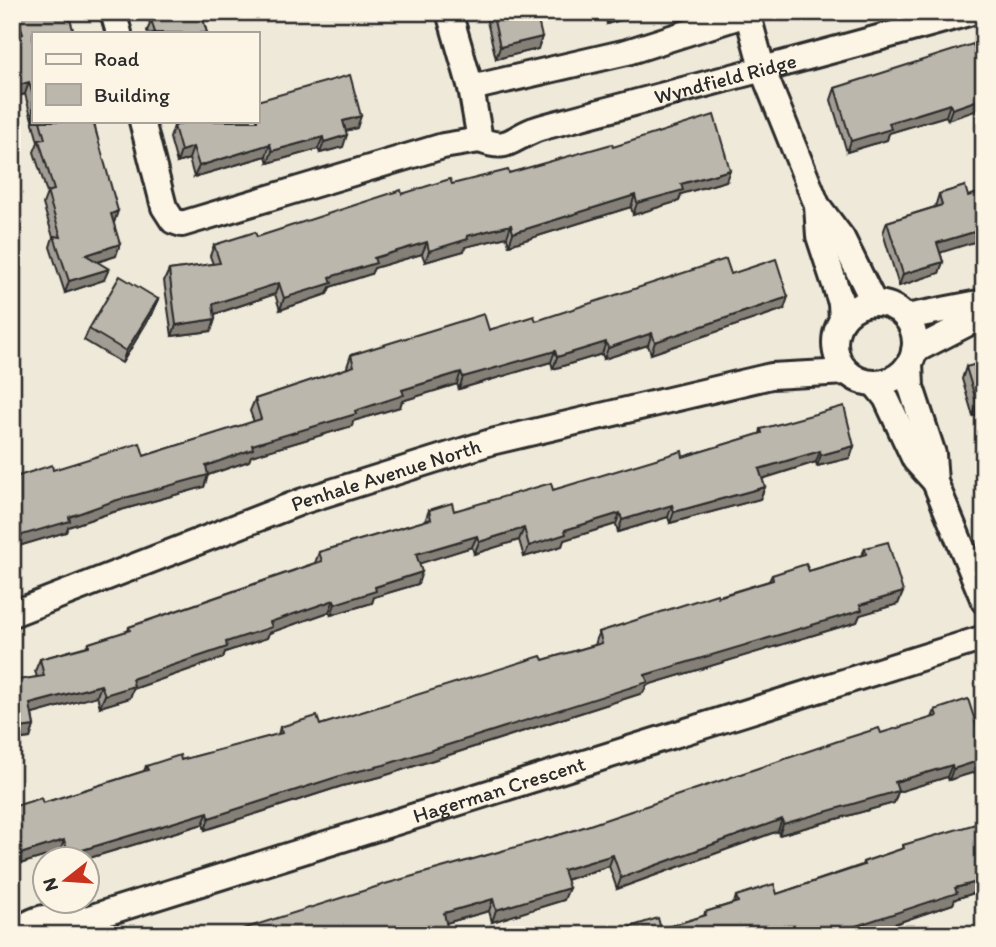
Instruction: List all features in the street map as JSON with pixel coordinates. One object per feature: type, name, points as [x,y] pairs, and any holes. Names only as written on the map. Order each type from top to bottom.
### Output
[{"type":"street","points":[[113,12],[119,32]]},
{"type":"street","points":[[449,12],[471,89],[480,140]]},
{"type":"street","name":"Wyndfield Ridge","points":[[142,122],[164,207],[173,221],[182,224],[443,146],[480,140],[494,145],[509,145],[532,131],[568,120],[763,71],[972,12]]},
{"type":"street","points":[[471,89],[627,52],[749,13],[763,71],[817,205],[842,238],[874,303]]},
{"type":"street","points":[[817,205],[819,236],[841,303],[842,321],[835,347],[847,372],[861,380],[874,383],[888,381],[900,374],[912,357],[984,315]]},
{"type":"street","points":[[906,317],[984,302]]},
{"type":"street","points":[[842,321],[854,309],[874,303],[895,308],[906,317],[915,337],[911,387],[933,454],[935,482],[984,601]]},
{"type":"street","name":"Penhale Avenue North","points":[[771,376],[835,347]]},
{"type":"street","name":"Penhale Avenue North","points":[[12,614],[303,501],[478,446],[771,376],[847,372]]},
{"type":"street","points":[[874,383],[886,398],[915,460],[935,482]]},
{"type":"street","name":"Hagerman Crescent","points":[[17,935],[22,927],[37,919],[60,915],[86,919],[984,638]]},
{"type":"building","points":[[16,12],[68,12],[74,32],[32,32],[32,92],[29,82],[19,85],[12,61],[12,37],[23,34]]},
{"type":"building","points":[[154,12],[201,12],[207,32],[155,32],[151,19],[156,18]]},
{"type":"building","points":[[492,12],[536,12],[542,37],[500,47]]},
{"type":"building","points":[[973,44],[976,53],[984,50],[984,98],[952,109],[950,104],[889,123],[891,129],[851,141],[835,88]]},
{"type":"building","points":[[350,75],[361,116],[343,121],[347,135],[324,142],[323,137],[272,151],[270,144],[199,166],[193,147],[181,151],[174,126],[180,122],[259,122],[259,100]]},
{"type":"building","points":[[714,115],[730,170],[681,184],[683,190],[637,203],[635,195],[513,233],[511,225],[467,236],[468,239],[429,251],[427,242],[374,258],[376,263],[330,277],[332,283],[284,298],[279,283],[213,304],[215,319],[176,325],[169,270],[220,263],[214,245],[255,232],[257,237],[401,190],[402,194],[450,179],[452,184],[508,170],[509,173],[612,144],[613,147]]},
{"type":"building","points":[[40,122],[93,122],[118,211],[111,214],[120,244],[86,255],[109,269],[69,281],[54,236],[61,237],[47,192],[54,190],[39,140],[45,139]]},
{"type":"building","points":[[965,186],[968,196],[984,191],[984,229],[937,243],[943,262],[903,274],[887,222],[942,205],[939,194]]},
{"type":"building","points":[[726,259],[731,274],[776,259],[788,297],[655,342],[652,333],[608,348],[606,342],[557,357],[555,351],[463,377],[461,372],[402,390],[404,395],[355,411],[356,414],[252,445],[253,449],[206,466],[208,475],[114,501],[69,517],[70,521],[12,538],[12,492],[15,491],[12,478],[52,465],[53,470],[140,443],[144,456],[261,419],[255,399],[354,366],[351,355],[484,314],[489,330],[534,316],[536,321]]},
{"type":"building","points":[[120,276],[158,299],[126,351],[89,329]]},
{"type":"building","points":[[984,362],[984,402],[977,404],[966,367]]},
{"type":"building","points":[[844,406],[854,446],[821,455],[820,451],[759,469],[765,487],[674,512],[672,505],[622,520],[620,513],[565,530],[566,534],[529,546],[524,528],[479,542],[477,536],[416,554],[422,572],[375,587],[376,591],[335,604],[334,600],[270,622],[272,627],[226,642],[227,647],[132,679],[134,686],[105,695],[101,685],[30,704],[34,726],[12,729],[12,681],[44,676],[40,659],[89,646],[89,643],[130,630],[129,627],[322,561],[319,552],[431,519],[429,510],[452,503],[454,511],[551,483],[553,490],[682,451],[683,457],[762,433],[761,429]]},
{"type":"building","points":[[888,542],[903,592],[860,605],[862,610],[645,675],[648,682],[209,818],[208,812],[95,846],[66,846],[64,840],[45,846],[32,846],[32,850],[17,855],[12,838],[12,807],[41,798],[43,803],[148,770],[146,766],[180,755],[181,760],[282,733],[280,727],[317,716],[320,725],[541,656],[543,660],[602,643],[599,632],[717,594],[718,597],[773,580],[772,575],[806,564],[809,571],[866,554],[865,548]]},
{"type":"building","points":[[968,699],[984,749],[984,759],[953,769],[952,765],[895,782],[898,791],[783,824],[782,819],[621,878],[613,855],[563,870],[569,888],[496,910],[493,899],[444,913],[447,927],[421,935],[227,935],[385,884],[569,832],[879,728],[881,733],[937,716],[935,710]]},
{"type":"building","points":[[979,823],[984,837],[984,880],[955,888],[957,893],[859,925],[826,935],[632,935],[630,927],[658,918],[661,929],[738,902],[736,896],[774,884],[777,894],[864,865],[863,862],[904,848],[903,845]]}]
